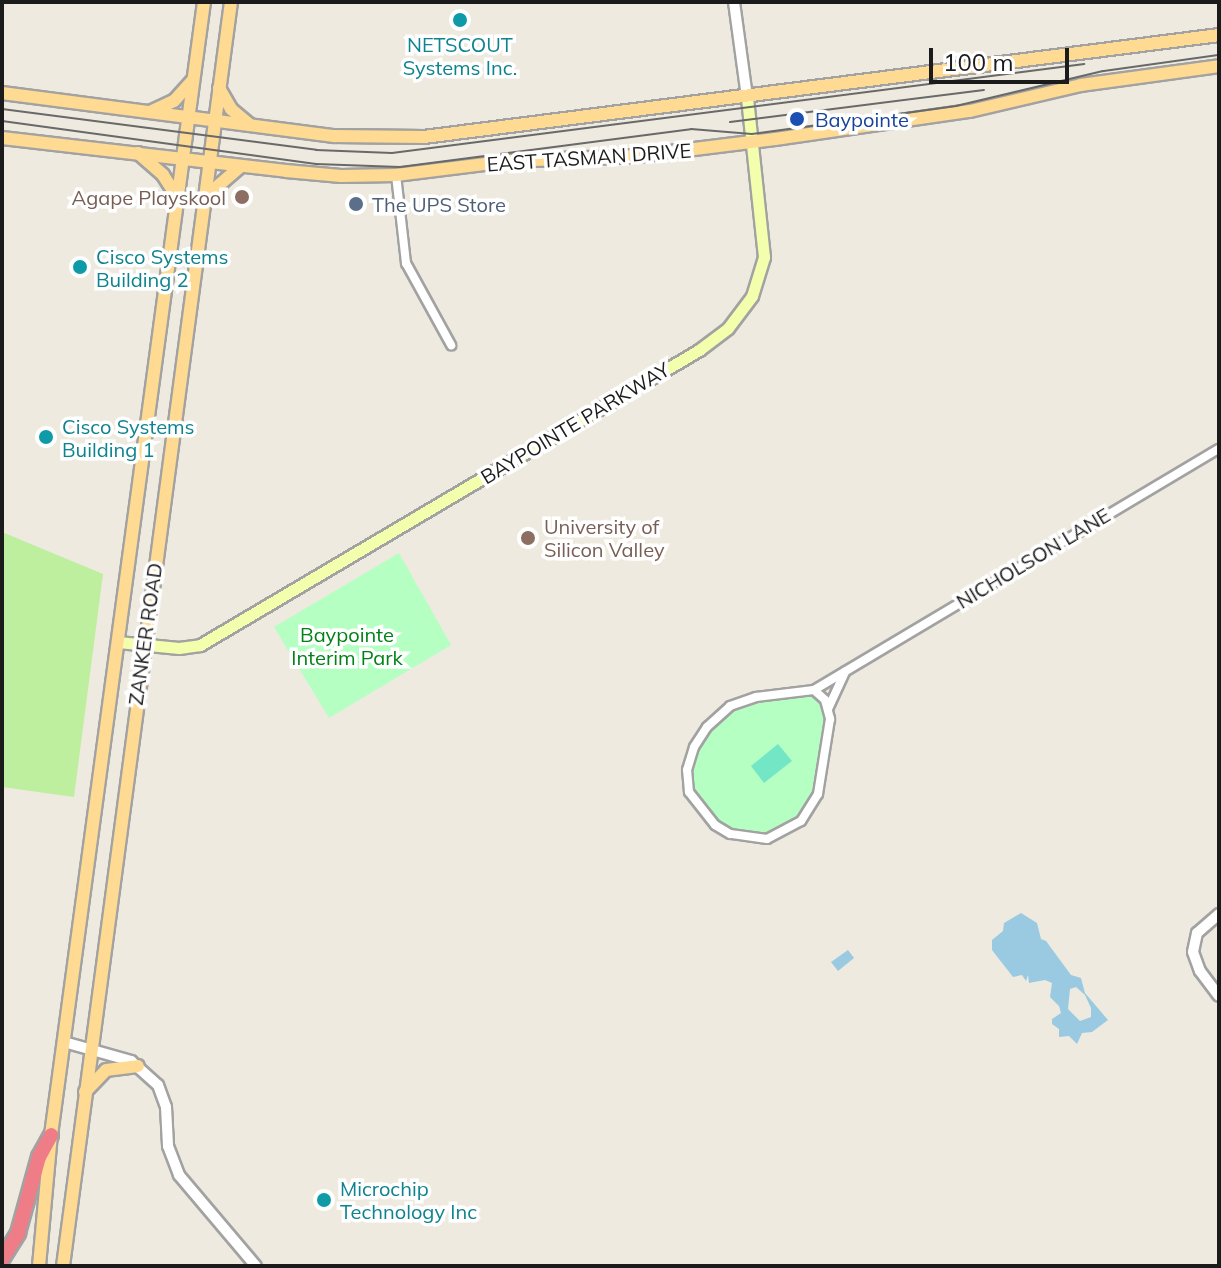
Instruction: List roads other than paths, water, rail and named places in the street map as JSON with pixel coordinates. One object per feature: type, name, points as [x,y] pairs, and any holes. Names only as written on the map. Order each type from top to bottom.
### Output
[{"type":"highway","points":[[2,1259],[18,1233],[39,1157],[51,1135]]},
{"type":"main road","name":"ZANKER ROAD","points":[[39,1266],[51,1135],[204,2]]},
{"type":"main road","name":"ZANKER ROAD","points":[[63,1266],[83,1094],[231,2]]},
{"type":"main road","name":"EAST TASMAN DRIVE","points":[[2,93],[334,136],[424,137],[1219,35]]},
{"type":"main road","name":"EAST TASMAN DRIVE","points":[[2,138],[341,176],[396,175],[508,161],[638,156],[753,141],[951,114],[1058,89],[1219,66]]},
{"type":"main road","points":[[145,113],[174,101],[192,81]]},
{"type":"main road","points":[[219,88],[231,109],[252,127]]},
{"type":"main road","name":"BAYPOINTE PARKWAY","points":[[118,642],[179,648],[200,645],[715,340],[752,296],[764,257],[747,97]]},
{"type":"main road","points":[[138,153],[163,175],[178,198]]},
{"type":"main road","points":[[204,198],[241,166]]},
{"type":"main road","points":[[83,1094],[106,1070],[138,1066]]},
{"type":"street","name":"BAYPOINTE PARKWAY","points":[[734,2],[747,97]]},
{"type":"street","points":[[396,175],[406,263],[451,345]]},
{"type":"street","name":"NICHOLSON LANE","points":[[848,668],[828,709],[825,763],[818,794],[801,821],[767,839],[748,838],[730,834],[703,814],[689,792],[687,770],[694,747],[707,727],[730,706],[756,697],[814,690],[848,668],[1219,449]]},
{"type":"street","points":[[814,690],[828,709]]},
{"type":"street","points":[[1219,914],[1197,933],[1193,952],[1200,971],[1219,996]]},
{"type":"street","points":[[64,1042],[91,1048],[138,1066],[162,1093],[168,1146],[179,1175],[256,1266]]},
{"type":"water","points":[[1021,913],[1037,923],[1041,939],[1046,941],[1071,975],[1081,978],[1085,993],[1108,1020],[1092,1032],[1082,1033],[1077,1044],[1069,1036],[1059,1037],[1059,1029],[1052,1024],[1052,1019],[1061,1013],[1050,997],[1052,983],[1045,980],[1029,983],[1028,975],[1026,981],[1022,975],[1013,977],[992,950],[992,940],[1003,931],[1004,923]],"holes":[[[1076,987],[1085,995],[1091,1017],[1080,1021],[1068,1009],[1070,989]]]},
{"type":"water","points":[[848,950],[854,958],[838,971],[831,962]]},
{"type":"tram line","points":[[2,121],[316,164],[400,167],[691,129],[752,134],[956,106],[1103,71],[1219,55]]},
{"type":"tram line","points":[[2,109],[316,150],[392,153],[1084,64]]},
{"type":"tram line","points":[[730,122],[984,90]]},
{"type":"place","name":"NETSCOUT Systems Inc.","points":[[460,20]]},
{"type":"place","name":"Baypointe","points":[[797,119]]},
{"type":"place","name":"Agape Playskool","points":[[242,197]]},
{"type":"place","name":"The UPS Store","points":[[356,204]]},
{"type":"place","name":"Cisco Systems Building 2","points":[[80,267]]},
{"type":"place","name":"Cisco Systems Building 1","points":[[46,437]]},
{"type":"place","name":"University of Silicon Valley","points":[[528,538]]},
{"type":"place","name":"Microchip Technology Inc","points":[[324,1200]]},
{"type":"park label","name":"Baypointe Interim Park","points":[[347,646]]}]
